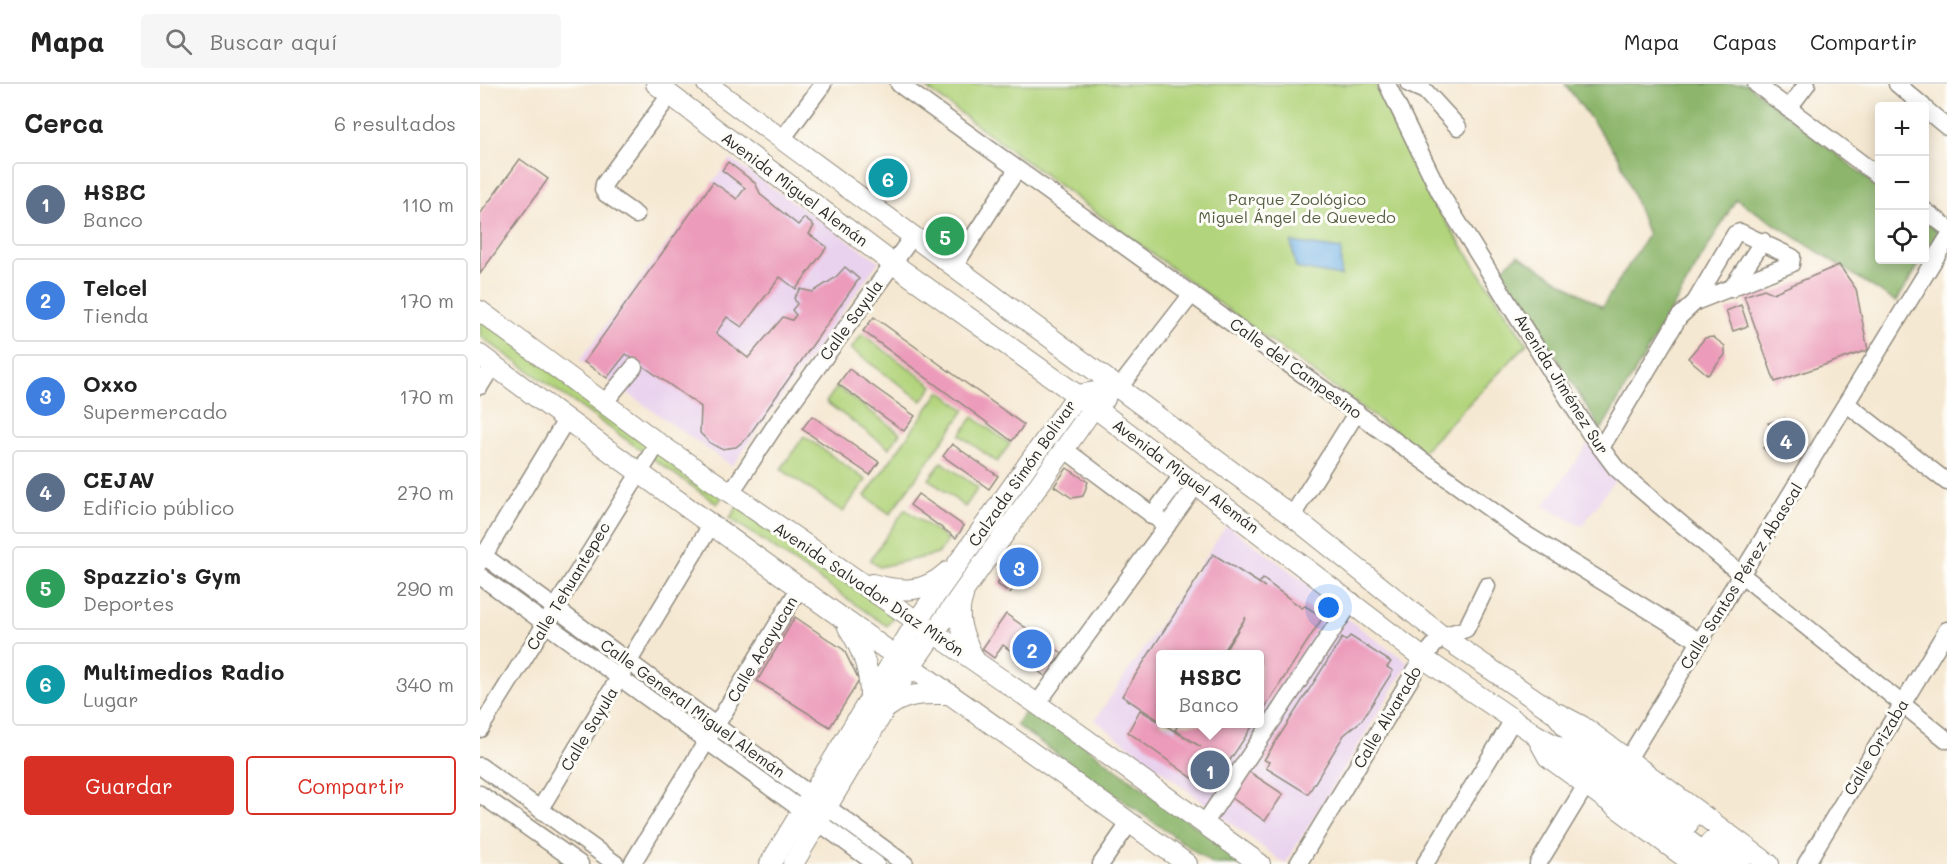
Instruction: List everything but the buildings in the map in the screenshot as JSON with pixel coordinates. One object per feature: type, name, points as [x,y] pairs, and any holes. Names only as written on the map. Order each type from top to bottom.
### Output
[{"type":"main road","name":"Avenida Miguel Alemán","points":[[707,84],[1292,516],[1442,636],[1555,713],[1576,739],[1740,864]]},
{"type":"main road","name":"Avenida Miguel Alemán","points":[[663,89],[892,262],[1077,394],[1352,601],[1423,658],[1513,720],[1565,751],[1720,864]]},
{"type":"main road","points":[[851,231],[872,205]]},
{"type":"main road","name":"Avenida Salvador Díaz Mirón","points":[[480,311],[657,443],[975,661],[1260,864]]},
{"type":"main road","points":[[486,360],[845,622],[1187,864]]},
{"type":"main road","name":"Calzada Simón Bolívar","points":[[770,864],[815,809],[902,662],[917,621],[1077,394],[1119,388]]},
{"type":"main road","name":"Calzada Simón Bolívar","points":[[902,662],[934,633],[1094,407],[1119,388]]},
{"type":"main road","points":[[855,579],[898,592],[913,591],[943,576],[961,560]]},
{"type":"main road","points":[[966,587],[958,609],[975,661]]},
{"type":"main road","points":[[845,622],[864,656],[878,703],[902,697],[949,694]]},
{"type":"main road","points":[[1555,713],[1582,726],[1769,864]]},
{"type":"main road","points":[[1536,735],[1548,757],[1694,864]]},
{"type":"main road","name":"Calzada Simón Bolívar","points":[[794,864],[815,809]]},
{"type":"street","points":[[783,138],[823,84]]},
{"type":"street","name":"Calle del Campesino","points":[[899,84],[1016,171],[1192,294],[1522,532],[1700,641]]},
{"type":"street","name":"Avenida Jiménez Sur","points":[[1388,84],[1440,193],[1601,448],[1634,484],[1742,575],[1947,740]]},
{"type":"street","points":[[1409,84],[1431,88],[1458,127]]},
{"type":"street","points":[[1755,84],[1875,173]]},
{"type":"street","points":[[1788,109],[1807,84]]},
{"type":"street","points":[[1897,84],[1918,102]]},
{"type":"street","points":[[636,215],[606,194],[603,190],[604,184],[663,89]]},
{"type":"street","points":[[1929,111],[1947,127]]},
{"type":"street","points":[[955,265],[1016,171]]},
{"type":"street","points":[[1929,214],[1947,227]]},
{"type":"street","points":[[1601,448],[1679,317],[1695,303],[1735,234],[1740,232],[1792,256],[1791,264],[1695,303]]},
{"type":"street","name":"Calle Sayula","points":[[730,494],[776,424],[913,236]]},
{"type":"street","name":"Calle Santos Pérez Abascal","points":[[1628,759],[1947,239]]},
{"type":"street","points":[[1731,289],[1763,241]]},
{"type":"street","points":[[1119,388],[1192,294]]},
{"type":"street","points":[[480,386],[486,360]]},
{"type":"street","points":[[604,403],[634,367]]},
{"type":"street","points":[[1847,404],[1947,482]]},
{"type":"street","points":[[1292,516],[1357,412]]},
{"type":"street","points":[[481,557],[566,420]]},
{"type":"street","name":"Calle Tehuantepec","points":[[480,729],[657,443]]},
{"type":"street","points":[[1064,449],[1167,526]]},
{"type":"street","points":[[1152,516],[1190,479]]},
{"type":"street","points":[[1036,704],[1167,526],[1190,479]]},
{"type":"street","name":"Calle Sayula","points":[[540,809],[711,525]]},
{"type":"street","name":"Calle General Miguel Alemán","points":[[481,557],[555,607],[716,725],[876,864]]},
{"type":"street","name":"Calle General Miguel Alemán","points":[[480,576],[707,740],[905,864]]},
{"type":"street","name":"Calle Alvarado","points":[[1298,864],[1423,658],[1442,636],[1466,630],[1487,586]]},
{"type":"street","name":"Calle Acayucan","points":[[632,864],[800,587]]},
{"type":"street","points":[[1204,824],[1352,601]]},
{"type":"street","name":"Calle Orizaba","points":[[1806,864],[1947,630]]},
{"type":"street","points":[[1425,864],[1513,720]]},
{"type":"street","points":[[480,766],[616,864]]},
{"type":"street","points":[[1538,864],[1586,785]]},
{"type":"street","points":[[480,794],[570,861]]},
{"type":"street","points":[[1101,864],[1130,822]]},
{"type":"shaded area","points":[[730,159],[879,261],[732,466],[580,360]]},
{"type":"shaded area","points":[[1590,441],[1617,477],[1582,526],[1544,506]]},
{"type":"shaded area","points":[[1227,525],[1342,609],[1346,618],[1409,663],[1285,864],[1095,720]]},
{"type":"green space","name":"Parque Zoológico Miguel Ángel de Quevedo","points":[[921,84],[1375,84],[1427,193],[1527,344],[1422,452]]},
{"type":"green space","points":[[1565,84],[1747,84],[1875,184],[1875,264],[1920,264],[1896,302],[1736,199],[1601,430],[1502,269],[1518,255],[1602,307],[1648,235],[1619,157]]},
{"type":"green space","points":[[1929,224],[1938,232],[1929,248]]},
{"type":"green space","points":[[480,314],[724,495],[717,504],[480,336]]},
{"type":"green space","points":[[862,334],[933,386],[922,401],[851,349]]},
{"type":"green space","points":[[837,387],[900,433],[889,448],[826,402]]},
{"type":"green space","points":[[940,391],[965,410],[890,514],[865,496]]},
{"type":"green space","points":[[973,417],[1010,444],[997,462],[960,435]]},
{"type":"green space","points":[[804,436],[866,480],[843,512],[781,469]]},
{"type":"green space","points":[[942,462],[978,488],[965,507],[929,479]]},
{"type":"green space","points":[[738,505],[894,616],[887,626],[730,518]]},
{"type":"green space","points":[[905,509],[948,540],[938,554],[879,567],[870,560]]},
{"type":"green space","points":[[1030,706],[1247,864],[1213,864],[1016,725]]},
{"type":"water","points":[[1291,242],[1341,249],[1341,276],[1296,268]]},
{"type":"place","name":"Multimedios Radio","points":[[888,178]]},
{"type":"place","name":"Spazzio's Gym","points":[[945,236]]},
{"type":"place","name":"CEJAV","points":[[1786,440]]},
{"type":"place","name":"Oxxo","points":[[1019,567]]},
{"type":"place","name":"Telcel","points":[[1032,649]]},
{"type":"place","name":"HSBC","points":[[1210,770]]}]
